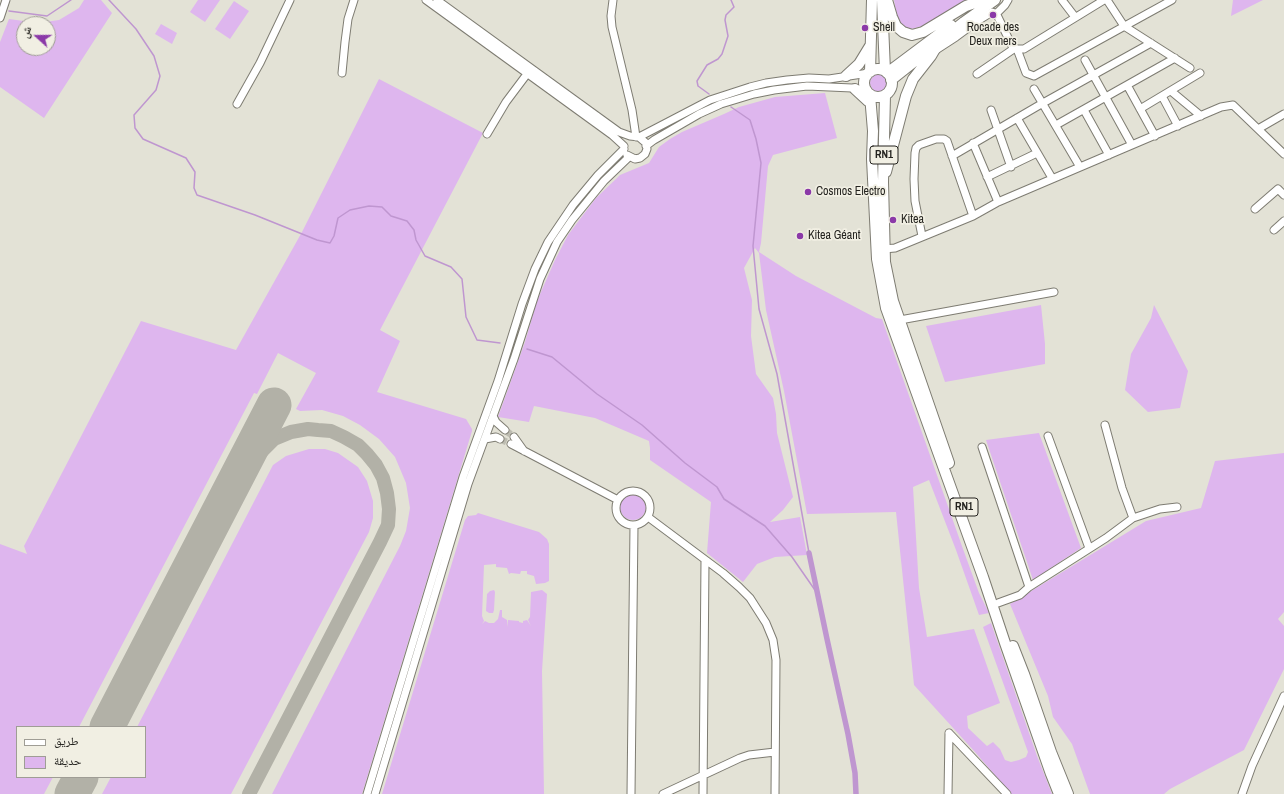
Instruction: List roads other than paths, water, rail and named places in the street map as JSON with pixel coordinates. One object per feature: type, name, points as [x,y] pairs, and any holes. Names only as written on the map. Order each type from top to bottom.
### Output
[{"type":"highway","name":"RN1","points":[[872,0],[869,73],[865,78],[864,83],[872,106],[872,159],[877,259],[886,308],[1059,794]]},
{"type":"highway","name":"RN1","points":[[882,0],[890,90],[886,95],[883,182],[884,249],[890,290],[1011,641],[1051,752],[1068,794]]},
{"type":"highway","points":[[887,0],[896,26],[903,32],[912,35],[923,32],[966,6],[984,0]]},
{"type":"highway","points":[[888,75],[984,0]]},
{"type":"highway","points":[[883,182],[891,159],[909,88],[917,72],[936,47],[964,22],[995,0]]},
{"type":"highway","points":[[846,76],[859,64],[870,44]]},
{"type":"highway","points":[[888,75],[936,47]]},
{"type":"highway","points":[[869,73],[878,70],[888,75]]},
{"type":"highway","points":[[855,89],[863,95],[872,106]]},
{"type":"highway","points":[[868,93],[878,97],[886,95]]},
{"type":"street","points":[[0,18],[6,0]]},
{"type":"street","points":[[237,104],[260,63],[290,0]]},
{"type":"street","points":[[342,73],[344,42],[348,19],[354,0]]},
{"type":"street","points":[[426,0],[529,70],[619,132],[644,140],[646,152],[640,158],[629,158],[624,148],[612,134],[529,70],[437,0]]},
{"type":"street","points":[[613,0],[611,16],[612,27],[632,110],[636,137]]},
{"type":"street","points":[[996,14],[1008,0]]},
{"type":"street","points":[[1062,0],[1075,17]]},
{"type":"street","points":[[977,74],[1016,49],[1020,50],[1029,46],[1049,32],[1104,0]]},
{"type":"street","points":[[1107,0],[1124,26],[1190,68]]},
{"type":"street","points":[[996,14],[1008,40],[1016,49],[1026,73],[1034,76],[1172,0]]},
{"type":"street","points":[[936,47],[956,37],[986,15],[992,12],[996,14]]},
{"type":"street","points":[[952,156],[997,129],[1151,43]]},
{"type":"street","points":[[1056,125],[1175,58]]},
{"type":"street","points":[[1085,60],[1132,145]]},
{"type":"street","points":[[488,134],[506,102],[529,70]]},
{"type":"street","points":[[460,499],[466,467],[505,362],[522,304],[542,256],[556,230],[573,205],[598,175],[624,148],[628,139],[636,137],[710,100],[736,91],[766,83],[809,78],[829,79],[869,73]]},
{"type":"street","points":[[1140,109],[1200,73]]},
{"type":"street","points":[[1127,85],[1155,136]]},
{"type":"street","points":[[646,146],[699,114],[721,104],[754,94],[807,86],[855,89],[868,93]]},
{"type":"street","points":[[1034,89],[1080,168]]},
{"type":"street","points":[[1171,91],[1201,116]]},
{"type":"street","points":[[1162,96],[1178,126]]},
{"type":"street","points":[[884,249],[895,248],[972,216],[998,202],[1052,178],[1080,168],[1220,107],[1233,105],[1284,154]]},
{"type":"street","points":[[991,110],[1011,167]]},
{"type":"street","points":[[1084,110],[1109,155]]},
{"type":"street","points":[[1258,129],[1284,114]]},
{"type":"street","points":[[1017,118],[1052,178]]},
{"type":"street","points":[[922,236],[915,201],[914,179],[916,148],[920,145],[936,140],[944,139],[947,141],[972,216]]},
{"type":"street","points":[[973,143],[998,202]]},
{"type":"street","points":[[987,178],[1038,153]]},
{"type":"street","points":[[367,794],[457,507],[514,359],[535,292],[551,254],[564,231],[580,209],[604,181],[629,158]]},
{"type":"street","points":[[1255,210],[1278,189],[1284,195]]},
{"type":"street","points":[[1274,230],[1284,221]]},
{"type":"street","points":[[900,320],[1054,292]]},
{"type":"street","points":[[493,416],[496,422],[505,430]]},
{"type":"street","points":[[484,439],[498,438],[490,424]]},
{"type":"street","points":[[1105,425],[1122,488],[1133,518]]},
{"type":"street","points":[[1048,436],[1089,548]]},
{"type":"street","points":[[514,437],[524,451]]},
{"type":"street","points":[[511,444],[618,500]]},
{"type":"street","points":[[982,447],[1029,587]]},
{"type":"street","points":[[631,490],[642,492],[649,501],[650,512],[648,517],[642,523],[634,525],[624,523],[617,515],[616,510],[618,500],[625,492],[631,490]]},
{"type":"street","points":[[375,794],[457,507]]},
{"type":"street","points":[[998,602],[1020,595],[1029,587],[1110,535],[1133,518],[1160,509],[1177,507]]},
{"type":"street","points":[[648,517],[724,573],[750,598],[763,617],[773,640],[776,660],[775,794]]},
{"type":"street","points":[[631,794],[634,525]]},
{"type":"street","points":[[703,794],[705,560]]},
{"type":"street","points":[[1242,794],[1252,766],[1284,696]]},
{"type":"street","points":[[948,794],[949,733],[1007,794]]},
{"type":"street","points":[[663,794],[726,764],[749,755],[775,752]]},
{"type":"waterway","points":[[9,11],[47,16],[71,0]]},
{"type":"waterway","points":[[109,0],[136,29],[154,56],[160,76],[156,90],[134,115],[135,128],[143,139],[186,158],[195,172],[194,188],[197,195],[255,215],[317,240],[330,243],[334,236],[338,218],[350,210],[369,206],[382,207],[391,216],[407,221],[414,230],[416,240],[425,256],[451,267],[462,279],[466,317],[477,340],[500,343]]},
{"type":"waterway","points":[[709,94],[698,86],[697,81],[707,65],[718,59],[722,54],[728,36],[725,20],[726,15],[734,7],[731,0]]},
{"type":"waterway","points":[[731,107],[750,120],[761,163],[753,246],[759,309],[777,374],[809,553]]},
{"type":"waterway","points":[[527,349],[552,357],[597,394],[642,425],[685,463],[717,487],[724,499],[765,526],[792,557],[817,593]]},
{"type":"waterway","points":[[809,553],[848,734],[855,773],[856,794]]},
{"type":"tunnel","points":[[505,430],[514,437]]},
{"type":"tunnel","points":[[500,439],[511,444]]},
{"type":"place","name":"Rocade des Deux mers","points":[[993,15]]},
{"type":"place","name":"Shell","points":[[865,28]]},
{"type":"place","name":"Cosmos Electro","points":[[808,192]]},
{"type":"place","name":"Kitea","points":[[893,220]]},
{"type":"place","name":"Kitea Géant","points":[[800,236]]}]
